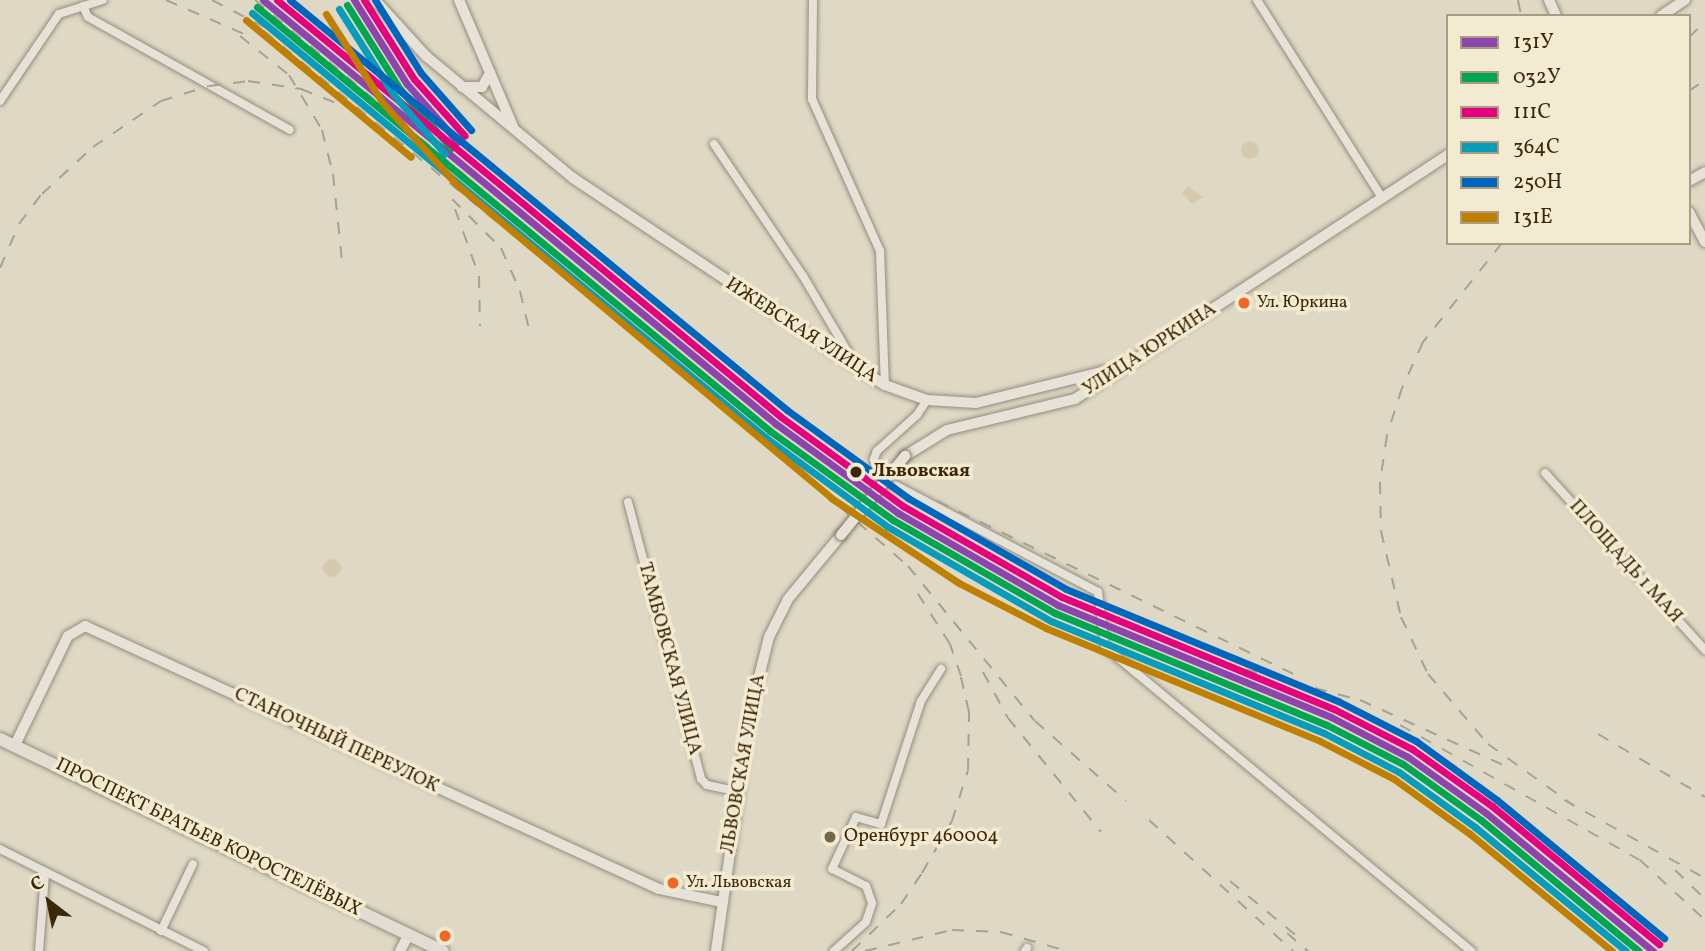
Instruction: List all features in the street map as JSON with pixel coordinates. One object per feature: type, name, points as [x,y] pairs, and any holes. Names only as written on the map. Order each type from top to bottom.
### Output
[{"type":"main road","name":"ИЖЕВСКАЯ УЛИЦА","points":[[375,0],[404,35],[462,87],[617,211],[885,385],[927,400],[976,403],[1126,366]]},
{"type":"main road","points":[[459,0],[515,131]]},
{"type":"main road","points":[[1664,14],[1685,0]]},
{"type":"main road","points":[[462,87],[482,87],[490,73]]},
{"type":"main road","name":"УЛИЦА ЮРКИНА","points":[[905,456],[947,430],[1054,407],[1126,366],[1446,156]]},
{"type":"main road","points":[[1691,216],[1705,242]]},
{"type":"main road","points":[[1050,386],[1060,398],[1054,407]]},
{"type":"main road","name":"ЛЬВОВСКАЯ УЛИЦА","points":[[716,951],[736,791],[752,701],[772,628],[788,599],[905,456]]},
{"type":"main road","name":"СТАНОЧНЫЙ ПЕРЕУЛОК","points":[[15,745],[68,636],[85,626],[659,889],[721,902]]},
{"type":"main road","name":"ПРОСПЕКТ БРАТЬЕВ КОРОСТЕЛЁВЫХ","points":[[0,739],[443,951]]},
{"type":"main road","points":[[400,951],[413,936]]},
{"type":"main road","name":"ПРОСПЕКТ БРАТЬЕВ КОРОСТЕЛЁВЫХ","points":[[413,936],[428,951]]},
{"type":"street","points":[[0,101],[59,14],[103,0]]},
{"type":"street","points":[[813,0],[812,99],[880,251],[885,385]]},
{"type":"street","points":[[1257,0],[1382,198]]},
{"type":"street","points":[[83,6],[88,17],[290,130]]},
{"type":"street","points":[[714,144],[803,276],[858,369]]},
{"type":"street","points":[[927,400],[917,415],[877,451],[874,460],[880,477],[1098,592],[1105,647],[1471,951]]},
{"type":"street","name":"ПЛОЩАДЬ 1 МАЯ","points":[[1545,473],[1705,650]]},
{"type":"street","name":"ТАМБОВСКАЯ УЛИЦА","points":[[628,502],[701,779],[707,785],[736,791]]},
{"type":"street","points":[[834,951],[866,922],[872,903],[866,886],[832,869],[856,817],[881,824],[921,701],[941,668]]},
{"type":"street","points":[[0,849],[45,875],[204,951]]},
{"type":"street","points":[[161,931],[193,864]]},
{"type":"street","points":[[39,951],[45,875]]},
{"type":"shaded area","points":[[1250,141],[1256,144],[1259,150],[1256,156],[1250,159],[1244,156],[1241,150],[1244,144]]},
{"type":"shaded area","points":[[1188,186],[1203,197],[1192,204],[1182,193]]},
{"type":"shaded area","points":[[332,559],[338,562],[341,568],[338,574],[332,577],[326,574],[323,568],[326,562]]},
{"type":"railway","points":[[166,0],[251,37]]},
{"type":"railway","points":[[212,0],[274,32]]},
{"type":"railway","points":[[255,0],[474,183]]},
{"type":"railway","points":[[1518,0],[1521,14]]},
{"type":"railway","points":[[1691,35],[1705,22]]},
{"type":"railway","points":[[264,31],[767,443],[908,566],[1035,721],[1126,801]]},
{"type":"railway","points":[[240,36],[289,75],[322,130],[333,174],[342,261]]},
{"type":"railway","points":[[1691,90],[1705,80]]},
{"type":"railway","points":[[0,268],[19,224],[42,194],[93,147],[161,101],[209,86],[248,81],[301,89],[346,107]]},
{"type":"railway","points":[[452,199],[501,248],[520,291],[531,338]]},
{"type":"railway","points":[[455,209],[479,276],[480,326]]},
{"type":"railway","points":[[1500,245],[1423,342],[1402,388],[1387,435],[1380,482],[1381,531],[1401,617],[1428,674],[1488,744],[1573,805]]},
{"type":"railway","points":[[937,501],[1297,676]]},
{"type":"railway","points":[[852,951],[901,904],[922,873],[952,821],[968,770],[969,712],[961,676],[950,644],[911,583]]},
{"type":"railway","points":[[1199,657],[1360,700],[1503,765]]},
{"type":"railway","points":[[983,672],[1008,718],[1101,832]]},
{"type":"railway","points":[[1400,725],[1640,860],[1705,920]]},
{"type":"railway","points":[[1598,734],[1705,797]]},
{"type":"railway","points":[[1564,800],[1705,878]]},
{"type":"railway","points":[[1149,820],[1293,951]]},
{"type":"railway","points":[[1675,870],[1705,899]]},
{"type":"railway","points":[[1230,881],[1298,937]]},
{"type":"railway","points":[[865,951],[952,930],[1001,932],[1067,951]]},
{"type":"railway","points":[[1287,933],[1308,951]]},
{"type":"transit line","name":"131У","points":[[263,0],[776,424],[898,513],[1058,605],[1331,717],[1408,757],[1486,813],[1653,951]]},
{"type":"transit line","name":"111С","points":[[277,0],[781,417],[903,506],[1062,597],[1334,709],[1412,749],[1492,806],[1659,944]]},
{"type":"transit line","name":"250Н","points":[[290,0],[787,410],[908,498],[1066,589],[1338,701],[1416,741],[1497,800],[1664,938]]},
{"type":"transit line","name":"131У","points":[[354,0],[407,84],[458,142]]},
{"type":"transit line","name":"111С","points":[[364,0],[414,79],[465,136]]},
{"type":"transit line","name":"250Н","points":[[375,0],[421,73],[471,130]]},
{"type":"transit line","name":"032У","points":[[347,5],[400,89],[451,148]]},
{"type":"transit line","name":"032У","points":[[257,7],[770,431],[893,520],[1055,613],[1327,725],[1403,764],[1481,820],[1639,951]]},
{"type":"transit line","name":"364С","points":[[339,9],[393,94],[445,154]]},
{"type":"transit line","name":"364С","points":[[252,13],[765,437],[888,527],[1051,621],[1324,733],[1399,772],[1475,827],[1626,951]]},
{"type":"transit line","name":"131Е","points":[[326,14],[382,102],[456,184],[831,498],[959,583],[1046,628],[1320,741],[1394,779],[1470,834],[1612,951]]},
{"type":"transit line","name":"131Е","points":[[246,20],[411,157]]},
{"type":"place","name":"Ул. Юркина","points":[[1244,303]]},
{"type":"place","name":"Львовская","points":[[856,472]]},
{"type":"place","name":"Оренбург 460004","points":[[830,837]]},
{"type":"place","name":"Ул. Львовская","points":[[673,883]]}]
